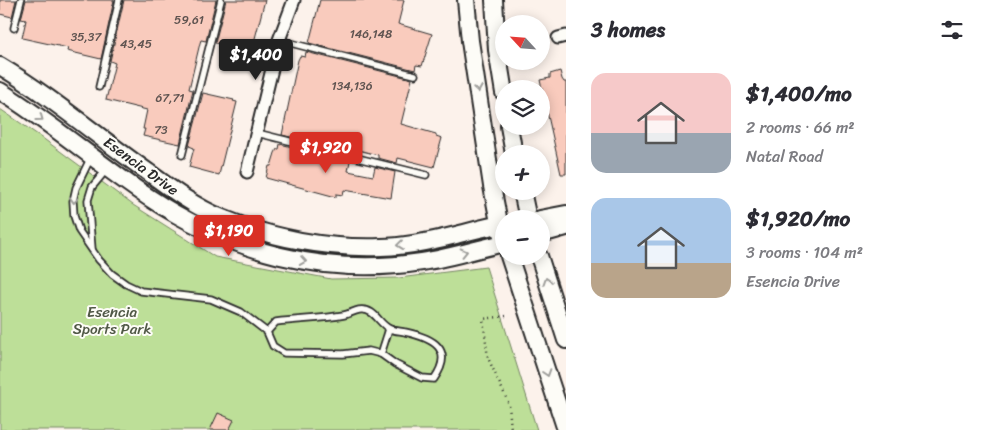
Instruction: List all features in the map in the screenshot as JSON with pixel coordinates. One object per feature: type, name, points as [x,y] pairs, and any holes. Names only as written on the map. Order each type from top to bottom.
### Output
[{"type":"street","points":[[247,172],[280,40],[294,0]]},
{"type":"street","points":[[466,0],[470,41],[500,210]]},
{"type":"street","points":[[494,0],[497,50],[502,80]]},
{"type":"street","name":"Esencia Drive","points":[[0,66],[30,84],[139,166],[189,200],[221,217],[251,227],[314,243],[382,247],[452,236],[495,226]]},
{"type":"street","name":"Esencia Drive","points":[[0,91],[147,196],[185,220],[237,243],[284,258],[332,265],[391,265],[423,262],[495,245]]},
{"type":"street","points":[[550,217],[566,214]]},
{"type":"street","points":[[550,231],[566,227]]},
{"type":"street","points":[[512,265],[566,430]]},
{"type":"street","points":[[542,265],[566,340]]},
{"type":"lane","points":[[14,28],[21,0]]},
{"type":"lane","points":[[99,88],[119,0]]},
{"type":"lane","points":[[182,155],[221,0]]},
{"type":"lane","points":[[280,40],[415,75]]},
{"type":"lane","points":[[257,133],[426,175]]},
{"type":"lane","points":[[92,155],[79,179],[73,201],[74,216],[79,230],[92,251],[112,274],[126,284],[141,290],[211,299],[241,312],[267,332],[272,346],[284,353],[343,354],[369,351],[381,354],[395,364],[422,378],[434,379],[441,369],[443,358],[440,348],[430,340],[407,332],[389,329],[371,312],[359,310],[348,315],[276,322],[267,332]]},
{"type":"lane","points":[[92,251],[88,200],[92,187],[108,168]]},
{"type":"lane","points":[[381,354],[389,329]]},
{"type":"path","points":[[506,316],[483,319],[488,358],[510,404],[511,430]]},
{"type":"green space","name":"Esencia Sports Park","points":[[0,109],[133,205],[215,257],[331,279],[399,278],[486,267],[537,430],[0,430]]},
{"type":"building","points":[[0,0],[16,0],[12,17],[0,14]]},
{"type":"building","points":[[26,0],[114,0],[101,59],[67,51],[68,48],[22,38],[26,20],[21,19]]},
{"type":"building","points":[[124,0],[216,0],[206,41],[201,40],[200,43],[189,89],[193,90],[180,144],[143,136],[147,110],[106,100],[115,63],[110,61]]},
{"type":"building","points":[[226,0],[265,0],[253,46],[251,46],[249,52],[215,43]]},
{"type":"building","points":[[320,0],[404,0],[398,24],[432,34],[422,66],[416,65],[415,70],[309,43]]},
{"type":"building","points":[[306,52],[412,79],[401,124],[436,134],[436,136],[442,138],[434,167],[398,158],[397,163],[378,158],[378,155],[354,149],[353,152],[282,135],[298,60],[300,56],[305,57]]},
{"type":"building","points":[[560,71],[562,79],[566,82],[566,174],[561,174],[550,125],[550,80],[540,80],[550,78],[550,74]]},
{"type":"building","points":[[203,93],[237,102],[219,175],[189,167],[194,148],[189,146]]},
{"type":"building","points":[[280,144],[350,161],[348,171],[373,176],[375,167],[395,172],[391,198],[344,190],[343,195],[336,194],[336,197],[266,178],[269,166],[271,166]]},
{"type":"building","points":[[218,413],[234,420],[229,430],[210,430]]}]
